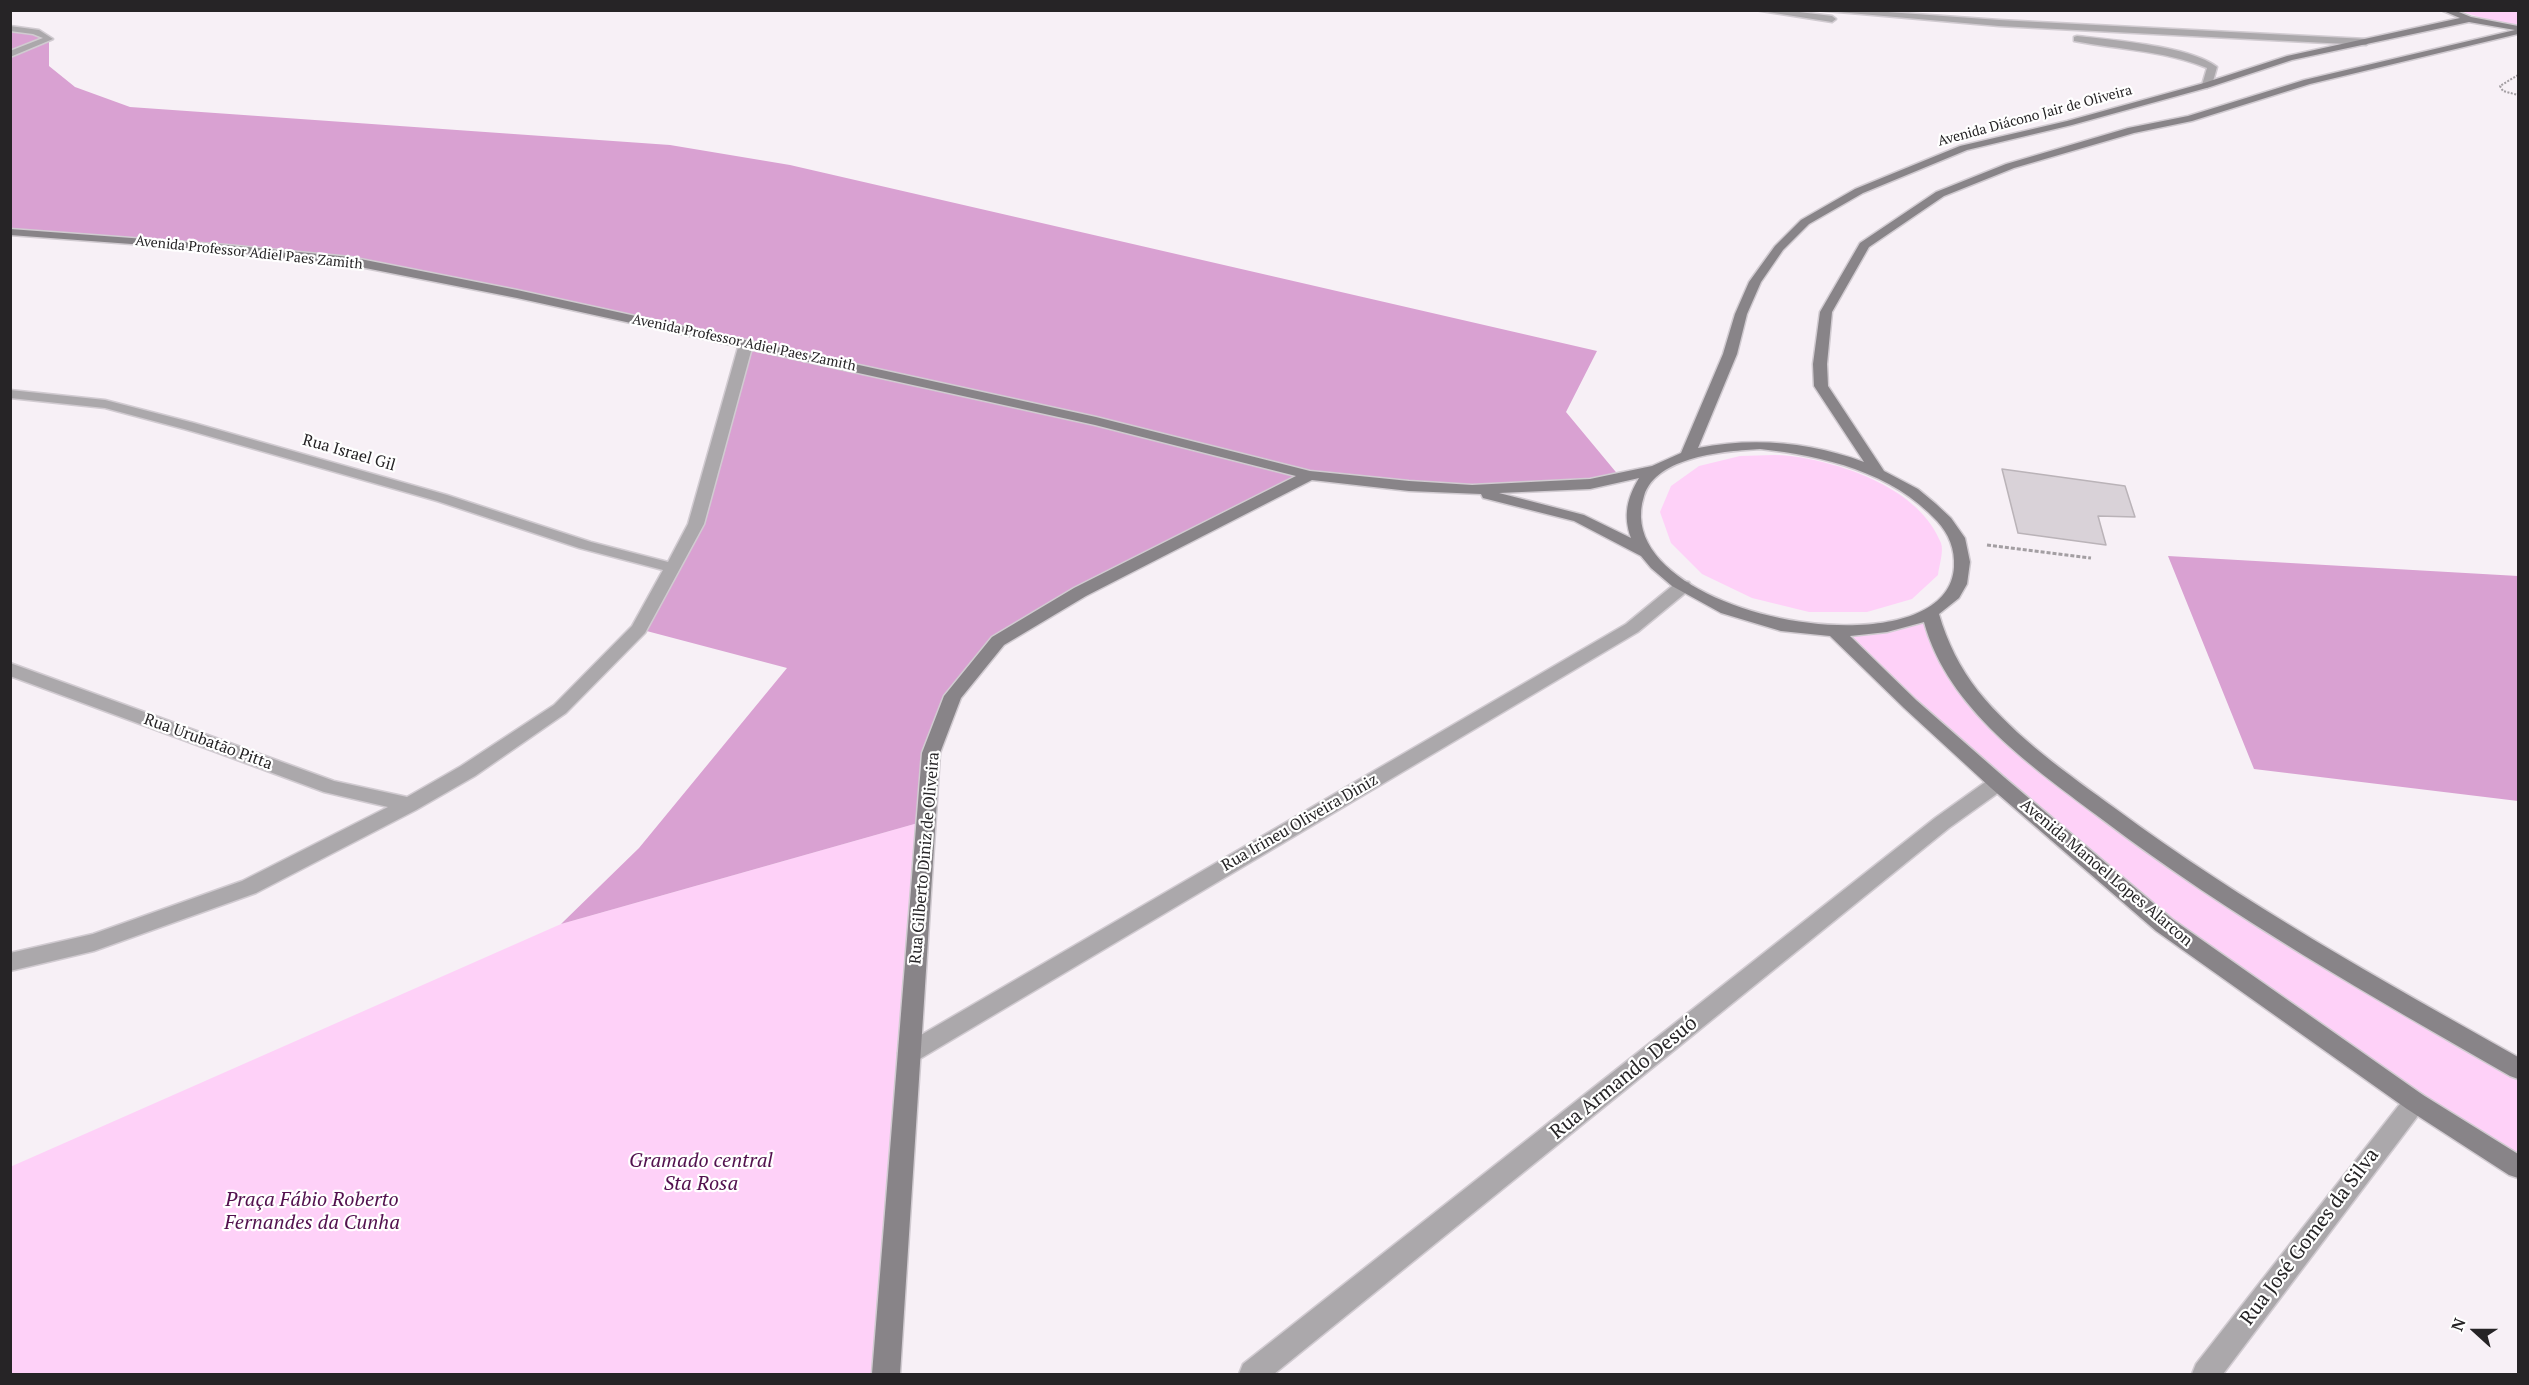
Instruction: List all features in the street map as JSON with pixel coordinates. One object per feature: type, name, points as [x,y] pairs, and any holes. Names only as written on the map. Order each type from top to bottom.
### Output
[{"type":"street","points":[[1759,10],[1843,20],[2000,33]]},
{"type":"street","points":[[1819,10],[1988,23],[2366,42]]},
{"type":"street","points":[[2445,10],[2469,19],[2518,30]]},
{"type":"street","name":"Avenida Diácono Jair de Oliveira","points":[[1688,454],[1730,354],[1741,314],[1755,282],[1779,248],[1805,222],[1859,190],[1964,148],[2069,123],[2207,85],[2290,58],[2469,19]]},
{"type":"street","points":[[10,28],[34,32],[49,39],[10,54]]},
{"type":"street","points":[[1878,472],[1821,386],[1820,364],[1826,312],[1864,245],[1940,194],[2010,166],[2132,130],[2183,112],[2265,97],[2307,82],[2428,55],[2518,30]]},
{"type":"street","points":[[2064,37],[2168,51],[2212,67],[2202,96],[2183,112]]},
{"type":"street","name":"Avenida Professor Adiel Paes Zamith","points":[[10,232],[226,248],[350,261],[518,294],[1096,421],[1310,475],[1409,486],[1472,490],[1590,484],[1656,470]]},
{"type":"street","points":[[10,962],[93,942],[249,887],[468,771],[560,709],[639,629],[696,524],[746,344]]},
{"type":"street","name":"Rua Israel Gil","points":[[10,394],[105,404],[189,426],[442,498],[585,545],[673,568]]},
{"type":"street","points":[[1760,445],[1800,448],[1840,458],[1878,472],[1914,492],[1942,516],[1959,542],[1964,568],[1954,593],[1930,613],[1888,628],[1836,632],[1774,624],[1716,604],[1683,586],[1657,564],[1646,552],[1635,529],[1633,507],[1640,487],[1656,470],[1688,454],[1722,447],[1760,445]]},
{"type":"street","name":"Rua Gilberto Diniz de Oliveira","points":[[886,1374],[931,753],[953,696],[998,642],[1080,592],[1310,475]]},
{"type":"street","name":"Avenida Professor Adiel Paes Zamith","points":[[1472,490],[1579,518],[1646,552]]},
{"type":"street","name":"Rua Irineu Oliveira Diniz","points":[[910,1053],[1632,628],[1683,586]]},
{"type":"street","points":[[1930,613],[1936,637],[1982,707],[2044,765],[2151,847],[2346,971],[2518,1069]]},
{"type":"street","name":"Avenida Manoel Lopes Alarcon","points":[[1836,632],[1910,704],[1998,783],[2164,925],[2415,1102],[2518,1167]]},
{"type":"street","name":"Rua Urubatão Pitta","points":[[10,669],[331,787],[409,804]]},
{"type":"street","name":"Rua Armando Desuó","points":[[1253,1374],[1942,823],[1998,783]]},
{"type":"street","name":"Rua José Gomes da Silva","points":[[2206,1374],[2415,1102]]},
{"type":"path","points":[[2518,75],[2500,86],[2503,92],[2518,95]]},
{"type":"path","points":[[1959,542],[2091,558]]},
{"type":"green space","points":[[2460,11],[2518,11],[2518,25],[2485,19]]},
{"type":"green space","points":[[1785,455],[1834,465],[1856,472],[1898,494],[1931,524],[1941,543],[1942,554],[1938,575],[1912,599],[1867,612],[1809,612],[1752,598],[1702,574],[1671,543],[1660,512],[1671,486],[1699,466],[1740,456]]},
{"type":"green space","points":[[1930,613],[1948,659],[2044,765],[2346,971],[2518,1069],[2518,1167],[2415,1102],[2164,925],[1836,632],[1888,628]]},
{"type":"green space","points":[[925,821],[891,1374],[11,1374],[10,1167],[561,924]]},
{"type":"shaded area","points":[[10,28],[34,32],[49,39],[49,66],[75,87],[130,107],[670,145],[790,165],[1597,351],[1566,412],[1620,477],[1472,490],[1310,475],[998,642],[953,696],[931,753],[925,821],[561,924],[639,848],[787,668],[639,629],[696,524],[746,344],[350,261],[11,232]]},
{"type":"shaded area","points":[[2168,556],[2518,576],[2518,801],[2254,769]]},
{"type":"building","points":[[2002,469],[2125,486],[2135,517],[2098,516],[2106,545],[2018,533]]},
{"type":"park label","name":"Gramado central Sta Rosa","points":[[701,1172]]},
{"type":"park label","name":"Praça Fábio Roberto Fernandes da Cunha","points":[[312,1212]]}]
